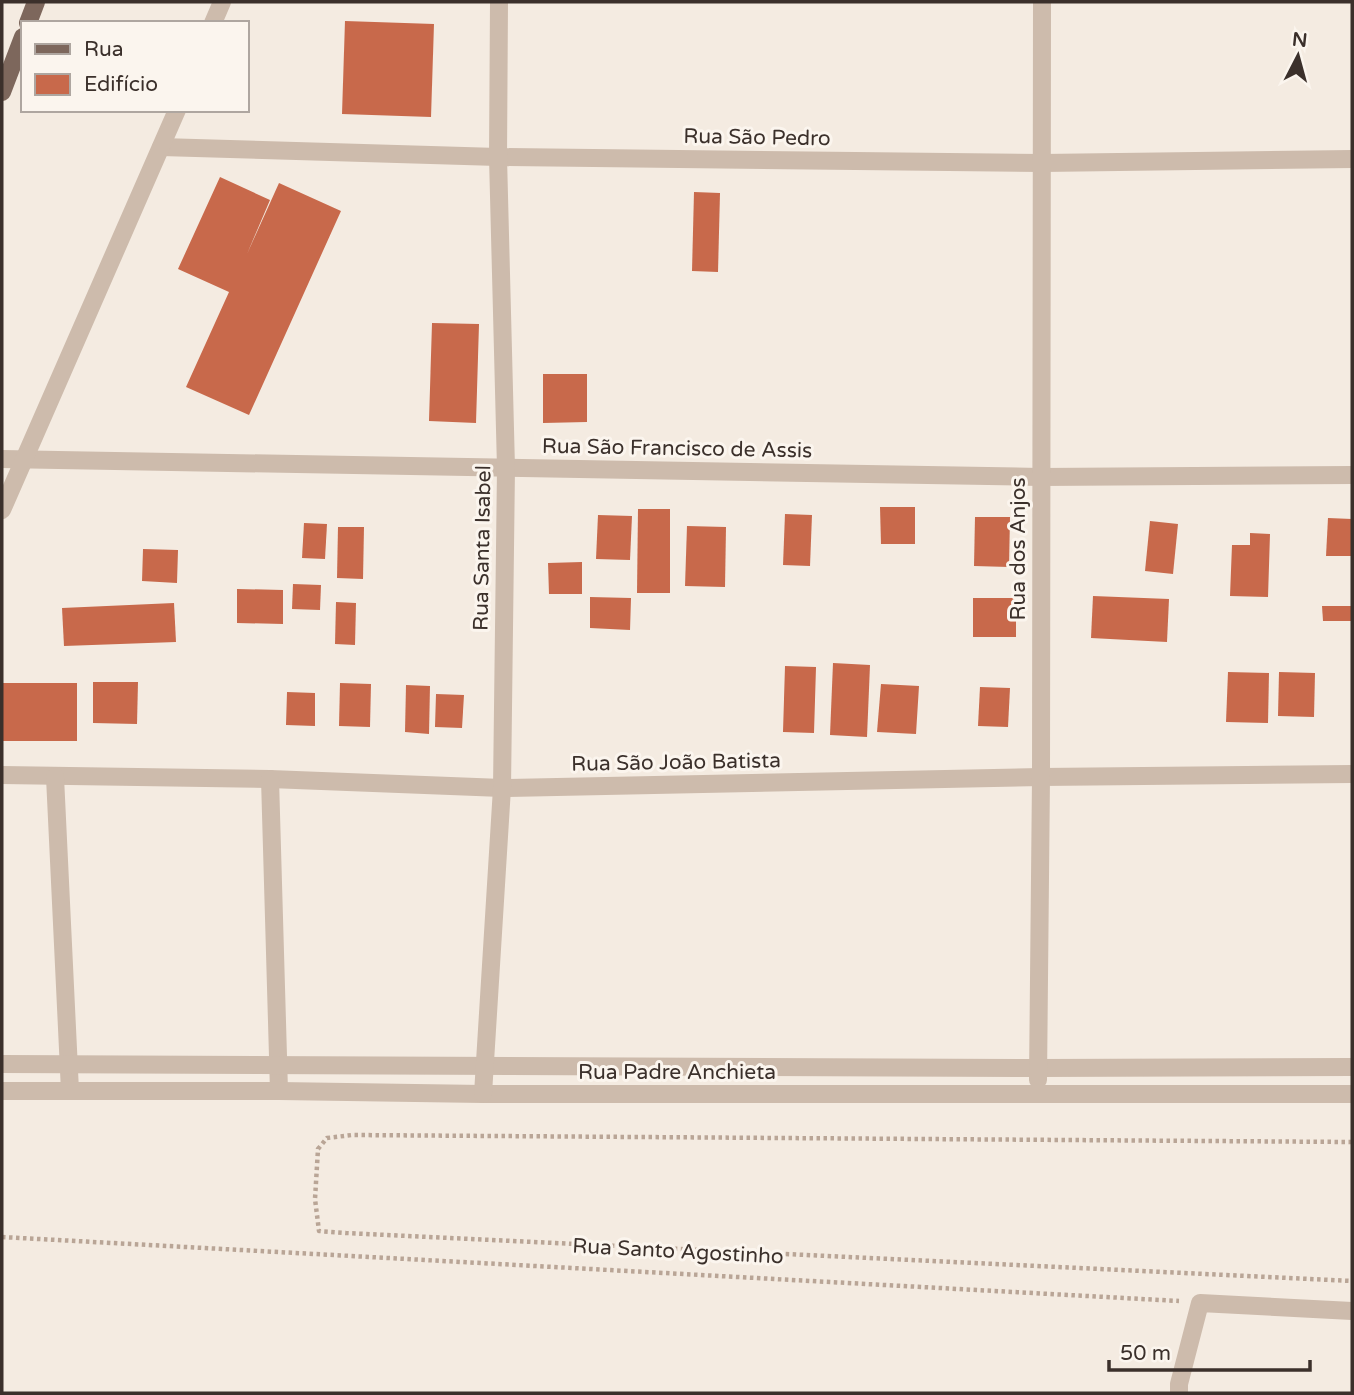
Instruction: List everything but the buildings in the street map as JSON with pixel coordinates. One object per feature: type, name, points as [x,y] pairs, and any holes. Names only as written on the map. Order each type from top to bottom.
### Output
[{"type":"main road","points":[[29,21],[36,2]]},
{"type":"main road","points":[[2,92],[21,42]]},
{"type":"street","points":[[214,21],[222,2]]},
{"type":"street","name":"Rua Santa Isabel","points":[[483,1094],[502,788],[506,468],[498,157],[499,2]]},
{"type":"street","name":"Rua dos Anjos","points":[[1038,1095],[1042,2]]},
{"type":"street","points":[[2,510],[176,112]]},
{"type":"street","name":"Rua São Pedro","points":[[161,147],[498,157],[1042,163],[1352,159]]},
{"type":"street","name":"Rua São Francisco de Assis","points":[[2,459],[1040,477],[1352,475]]},
{"type":"street","name":"Rua São João Batista","points":[[2,775],[270,779],[502,788],[1041,777],[1352,775]]},
{"type":"street","points":[[55,777],[70,1091]]},
{"type":"street","points":[[270,779],[279,1090]]},
{"type":"street","name":"Rua Padre Anchieta","points":[[2,1064],[1352,1067]]},
{"type":"street","name":"Rua Padre Anchieta","points":[[2,1091],[1352,1094]]},
{"type":"street","points":[[1179,1393],[1200,1303],[1352,1311]]},
{"type":"path","points":[[1352,1142],[352,1135],[327,1138],[318,1149],[315,1199],[319,1231],[1352,1281]]},
{"type":"path","name":"Rua Santo Agostinho","points":[[2,1237],[1200,1303]]}]
